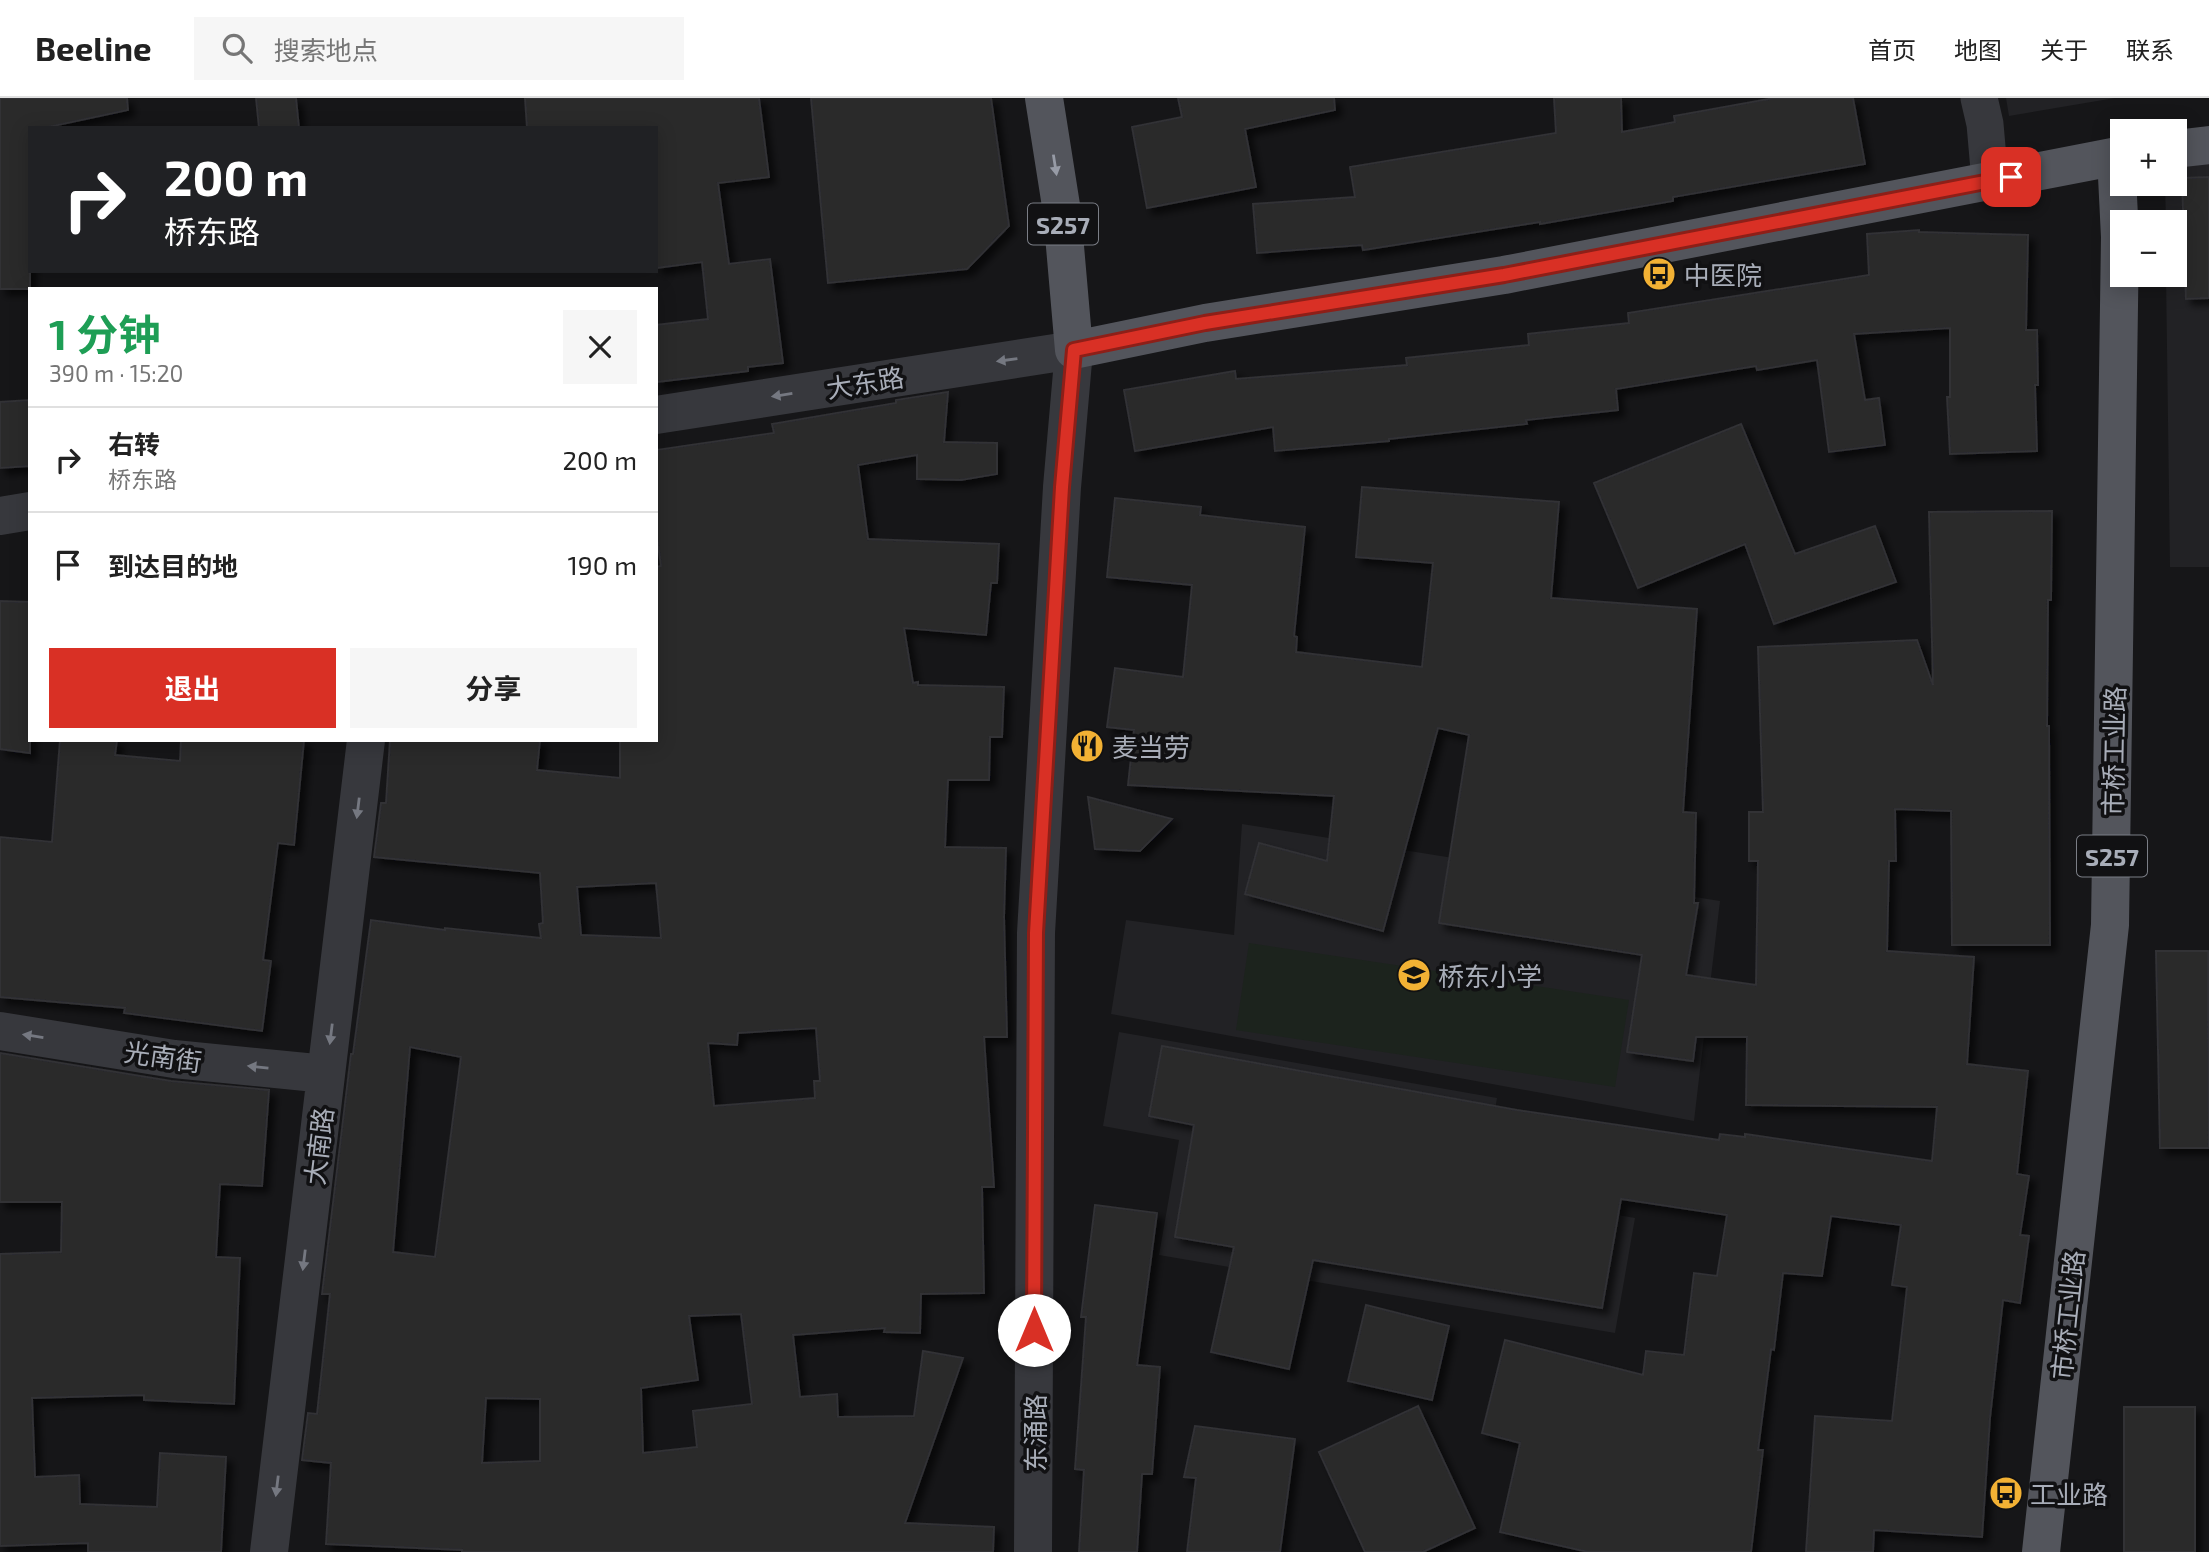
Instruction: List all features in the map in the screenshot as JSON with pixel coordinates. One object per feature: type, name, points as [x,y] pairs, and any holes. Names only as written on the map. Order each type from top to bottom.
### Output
[{"type":"main road","name":"S257","points":[[1044,98],[1062,212],[1074,350],[1205,323],[1504,275],[2110,158]]},
{"type":"main road","points":[[2187,148],[2209,145]]},
{"type":"main road","name":"市桥工业路","points":[[2041,1552],[2110,925],[2119,196]]},
{"type":"street","points":[[1979,98],[1986,124],[1990,181]]},
{"type":"street","name":"大东路","points":[[658,415],[1074,350]]},
{"type":"street","name":"东涌路","points":[[1033,1552],[1036,933],[1062,487],[1074,350]]},
{"type":"street","points":[[0,516],[28,511]]},
{"type":"street","name":"大南路","points":[[270,1552],[366,742]]},
{"type":"street","name":"光南街","points":[[0,1031],[174,1059],[326,1074]]},
{"type":"shaded area","points":[[2006,98],[2115,98],[2009,116]]},
{"type":"shaded area","points":[[2187,162],[2209,162],[2209,567],[2170,567],[2166,287],[2187,287],[2187,210],[2166,210],[2165,196],[2187,196]]},
{"type":"shaded area","name":"桥东小学","points":[[1242,824],[1720,901],[1694,1121],[1111,1014],[1126,920],[1234,935]]},
{"type":"shaded area","points":[[1249,943],[1629,1000],[1615,1087],[1236,1030]]},
{"type":"shaded area","points":[[1119,1032],[1497,1098],[1481,1191],[1635,1218],[1615,1333],[1159,1255],[1179,1140],[1103,1126]]},
{"type":"building","points":[[0,98],[127,98],[128,110],[53,126],[28,126],[30,287],[0,289]]},
{"type":"building","points":[[256,98],[296,98],[299,126],[259,126]]},
{"type":"building","points":[[525,98],[759,98],[769,177],[718,183],[729,264],[770,259],[783,363],[748,367],[748,371],[658,382],[658,325],[708,319],[702,262],[658,268],[658,126],[527,126]]},
{"type":"building","points":[[811,98],[991,98],[1009,226],[967,269],[828,283]]},
{"type":"building","points":[[1178,98],[1334,98],[1335,110],[1245,129],[1256,187],[1147,208],[1132,127],[1182,117]]},
{"type":"building","points":[[1554,98],[1621,98],[1622,132],[1675,122],[1674,116],[1774,98],[1853,98],[1865,164],[1673,197],[1673,201],[1540,224],[1363,250],[1362,245],[1257,253],[1253,204],[1355,197],[1350,167],[1556,133]]},
{"type":"building","points":[[2209,177],[2209,298],[2186,299],[2187,210],[2183,210],[2183,196],[2187,196],[2187,178]]},
{"type":"building","points":[[1919,230],[2028,235],[2026,330],[2037,330],[2037,451],[1950,454],[1947,397],[1950,397],[1950,328],[1854,334],[1865,400],[1879,398],[1885,445],[1829,452],[1817,360],[1757,370],[1756,366],[1616,389],[1618,410],[1526,420],[1527,424],[1389,441],[1275,451],[1273,427],[1135,451],[1124,390],[1235,371],[1236,379],[1407,365],[1406,358],[1529,345],[1528,334],[1629,323],[1628,313],[1869,275],[1867,234]]},
{"type":"building","points":[[948,392],[944,442],[997,443],[997,474],[961,480],[917,479],[917,455],[858,465],[868,539],[999,544],[997,583],[991,583],[986,635],[904,628],[913,683],[1004,687],[1002,737],[990,737],[989,780],[948,780],[945,847],[1006,848],[1004,917],[1007,1037],[984,1037],[994,1187],[982,1187],[984,1293],[921,1294],[920,1333],[884,1332],[885,1328],[793,1335],[800,1397],[837,1394],[838,1417],[914,1416],[923,1351],[963,1358],[905,1523],[994,1527],[993,1552],[462,1552],[326,1544],[331,1463],[302,1460],[308,1413],[317,1414],[330,1294],[322,1294],[351,1054],[371,920],[445,930],[541,938],[539,924],[543,923],[540,873],[374,857],[381,803],[386,803],[390,742],[540,742],[537,770],[620,778],[620,742],[658,742],[658,567],[661,566],[658,546],[658,450],[774,433],[772,424],[896,403],[896,400]],"holes":[[[656,883],[661,938],[581,935],[577,887]],[[816,1028],[820,1081],[814,1081],[815,1098],[714,1106],[708,1043],[737,1045],[738,1033]],[[410,1047],[461,1057],[435,1257],[393,1252]],[[741,1314],[752,1404],[693,1411],[697,1447],[643,1453],[641,1388],[698,1380],[689,1316]],[[486,1398],[540,1399],[540,1461],[482,1463]]]},
{"type":"building","points":[[28,400],[28,466],[0,468],[0,402]]},
{"type":"building","points":[[1741,424],[1795,554],[1875,526],[1896,582],[1774,624],[1745,544],[1638,588],[1594,483]]},
{"type":"building","points":[[1362,487],[1559,502],[1551,598],[1697,609],[1683,812],[1696,813],[1694,903],[1698,903],[1686,975],[1756,985],[1758,861],[1749,861],[1749,812],[1763,812],[1758,647],[1917,640],[1933,685],[1929,512],[2052,511],[2047,726],[2050,945],[1952,945],[1951,811],[1895,809],[1896,861],[1889,861],[1887,951],[1974,957],[1967,1064],[2028,1071],[2017,1174],[2029,1176],[2020,1235],[2029,1236],[2020,1303],[2003,1300],[1990,1418],[1982,1537],[1874,1530],[1873,1552],[1806,1552],[1815,1416],[1892,1421],[1907,1287],[1892,1285],[1901,1225],[1831,1216],[1822,1276],[1783,1273],[1758,1450],[1763,1450],[1751,1552],[1588,1552],[1500,1532],[1520,1443],[1482,1433],[1505,1340],[1643,1375],[1646,1351],[1684,1355],[1694,1273],[1717,1276],[1727,1215],[1621,1199],[1602,1308],[1313,1260],[1289,1369],[1211,1352],[1234,1247],[1175,1237],[1194,1125],[1149,1116],[1162,1046],[1517,1110],[1719,1140],[1720,1134],[1745,1137],[1745,1134],[1932,1161],[1937,1107],[1746,1105],[1747,1037],[1696,1037],[1693,1061],[1627,1052],[1642,955],[1439,923],[1469,735],[1438,728],[1383,931],[1245,894],[1259,843],[1327,861],[1334,796],[1128,785],[1134,730],[1107,727],[1115,668],[1183,677],[1192,585],[1107,577],[1115,498],[1201,507],[1200,515],[1305,527],[1294,636],[1297,637],[1296,652],[1422,667],[1433,563],[1356,557]]},
{"type":"building","points":[[0,601],[28,602],[30,753],[0,749]]},
{"type":"building","points":[[60,742],[117,742],[115,755],[180,761],[181,742],[304,742],[294,845],[278,843],[263,960],[271,961],[262,1031],[124,1013],[125,1008],[0,997],[0,837],[52,842]]},
{"type":"building","points":[[1088,797],[1172,819],[1140,851],[1095,849]]},
{"type":"building","points":[[2156,951],[2208,951],[2209,1148],[2160,1148]]},
{"type":"building","points":[[0,1053],[171,1081],[269,1090],[262,1186],[220,1184],[216,1257],[240,1258],[234,1404],[144,1400],[144,1395],[32,1398],[35,1477],[79,1475],[80,1504],[157,1507],[160,1453],[226,1457],[221,1552],[88,1552],[88,1543],[0,1546],[0,1254],[61,1252],[62,1202],[0,1202]]},
{"type":"building","points":[[1095,1205],[1157,1213],[1137,1365],[1160,1367],[1152,1474],[1142,1474],[1137,1552],[1079,1552],[1084,1470],[1075,1469],[1086,1317],[1081,1317]]},
{"type":"building","points":[[1366,1305],[1449,1326],[1432,1400],[1348,1381]]},
{"type":"building","points":[[1418,1406],[1475,1528],[1423,1552],[1365,1552],[1319,1452]]},
{"type":"building","points":[[2124,1407],[2195,1407],[2195,1552],[2124,1552]]},
{"type":"building","points":[[1195,1426],[1295,1439],[1280,1552],[1187,1552],[1196,1478],[1184,1477]]},
{"type":"place","name":"中医院","points":[[1659,274]]},
{"type":"place","name":"麦当劳","points":[[1087,746]]},
{"type":"place","name":"桥东小学","points":[[1414,975]]},
{"type":"place","name":"工业路","points":[[2006,1493]]},
{"type":"route","points":[[1034,1330],[1036,933],[1062,487],[1074,350],[1205,323],[1504,275],[2011,177]]}]
